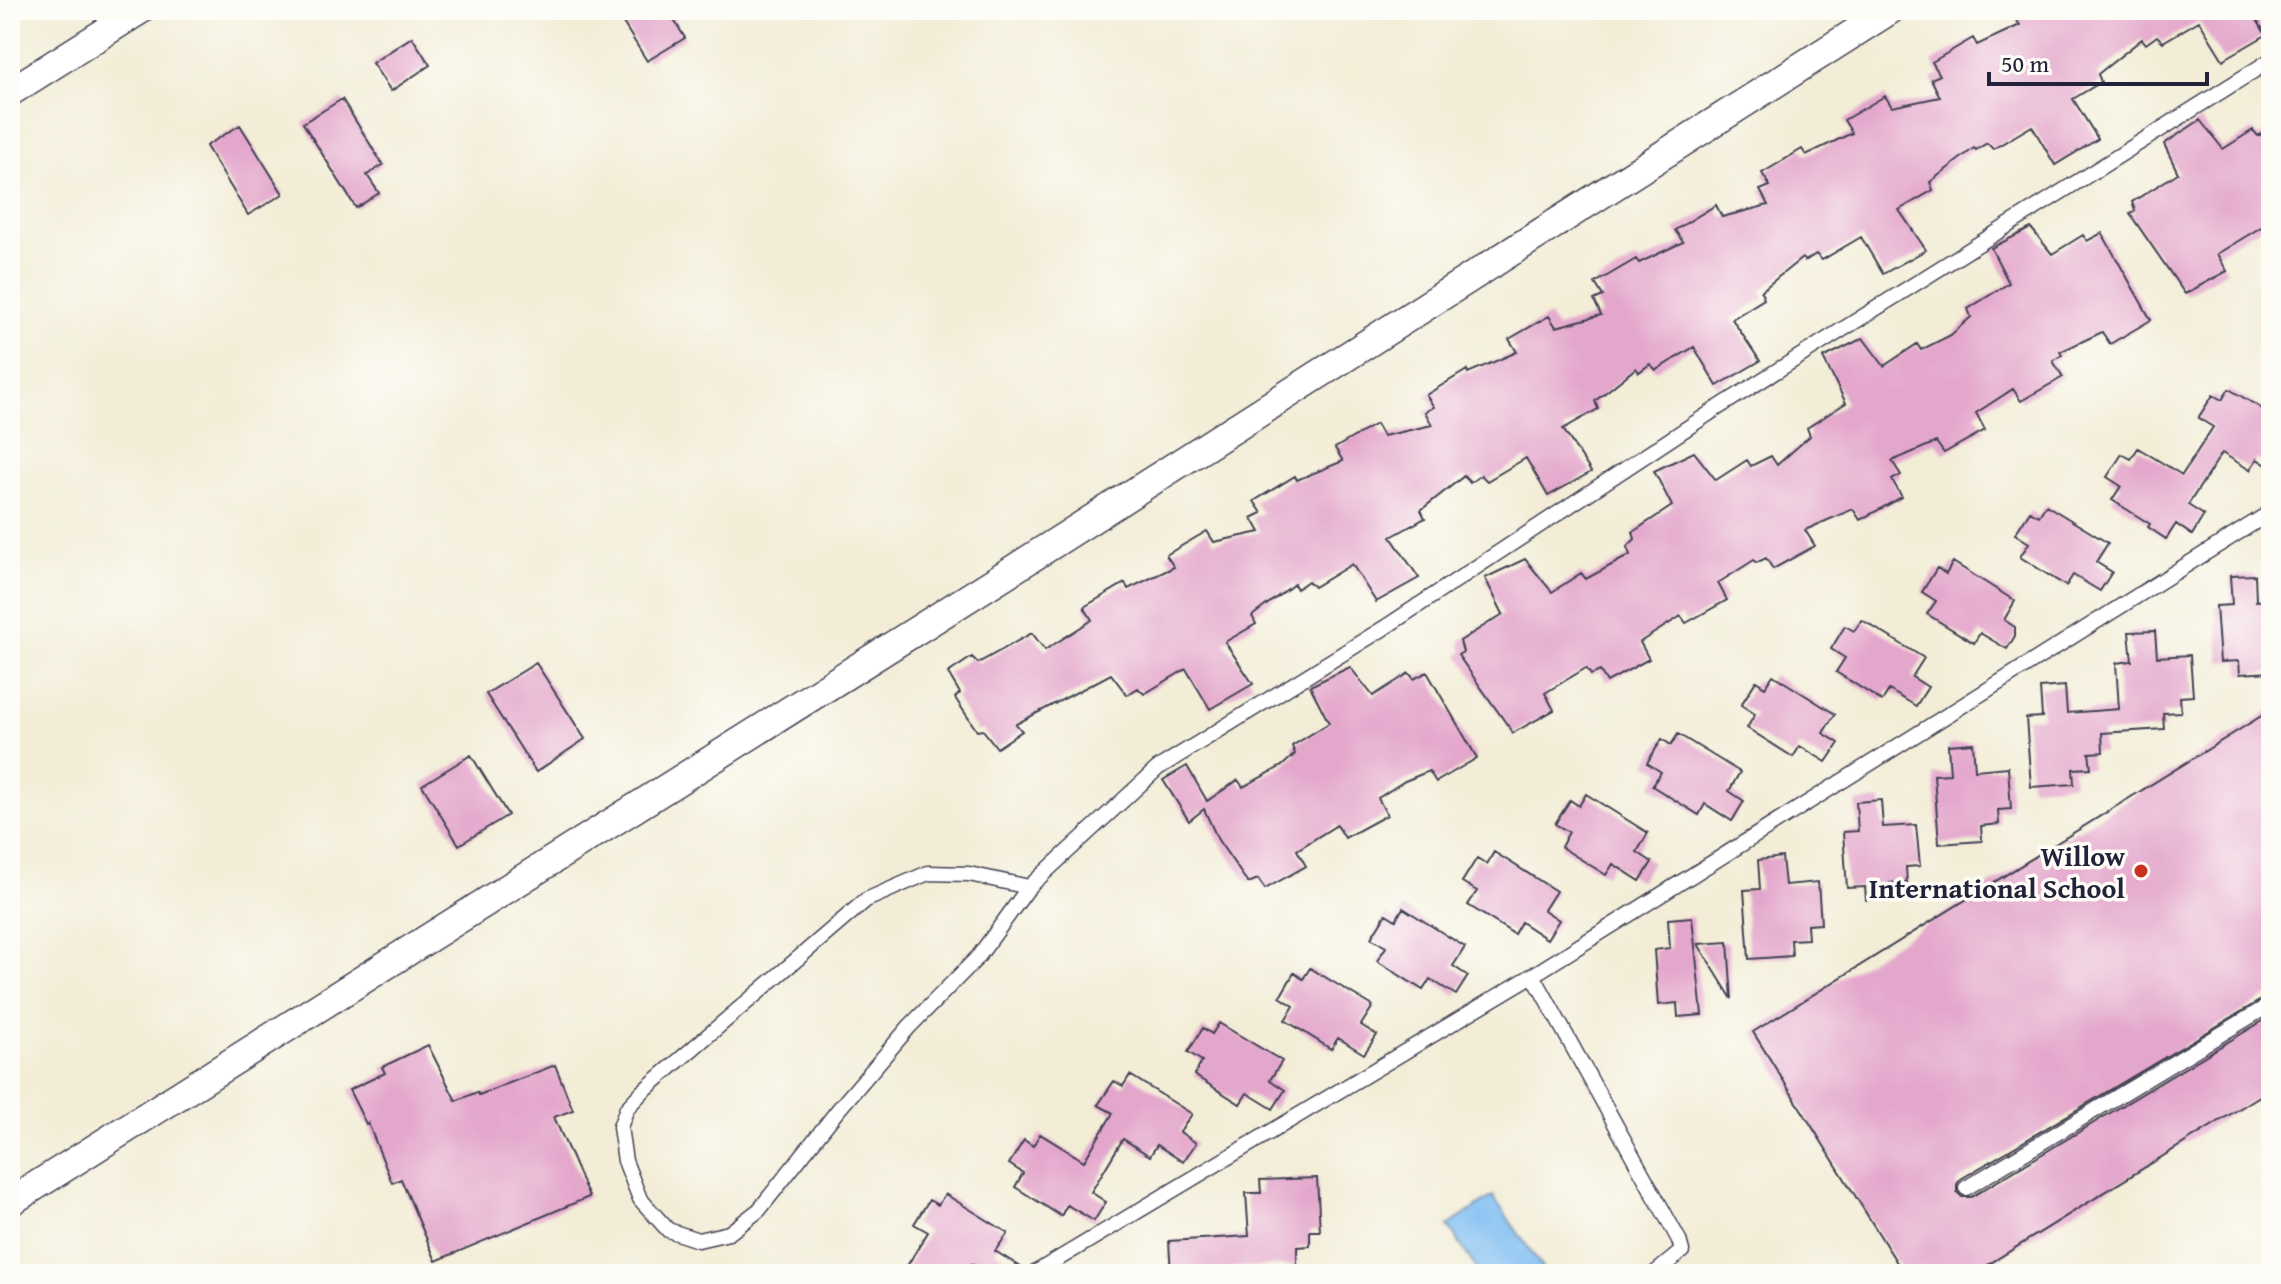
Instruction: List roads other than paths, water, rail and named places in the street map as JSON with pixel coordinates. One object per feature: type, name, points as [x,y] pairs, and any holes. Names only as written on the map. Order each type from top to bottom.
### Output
[{"type":"street","points":[[10,92],[140,10]]},
{"type":"street","points":[[10,1202],[995,581],[1890,10]]},
{"type":"lane","points":[[1029,887],[969,874],[928,873],[866,900],[627,1108],[620,1127],[621,1139],[625,1161],[640,1199],[668,1230],[698,1240],[729,1233],[759,1210],[909,1027],[978,957],[1029,887],[1158,768],[1384,628],[1716,409],[2271,60]]},
{"type":"lane","points":[[1033,1274],[1533,975],[2271,512]]},
{"type":"lane","points":[[1533,975],[1679,1240],[1682,1251],[1654,1274]]},
{"type":"lane","points":[[1966,1188],[2271,1004]]},
{"type":"water","points":[[1493,1196],[1546,1274],[1480,1274],[1448,1226]]},
{"type":"place","name":"Willow International School","points":[[2141,871]]}]
